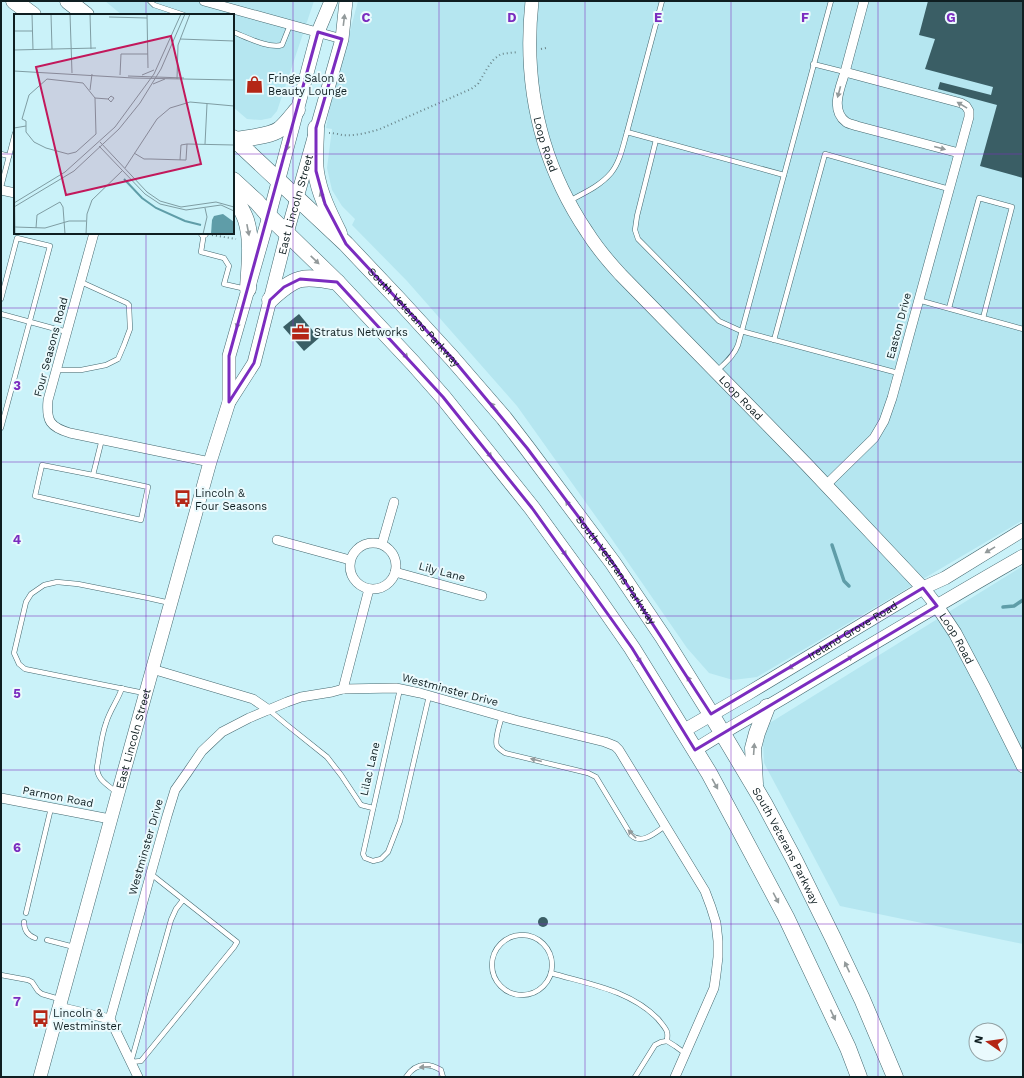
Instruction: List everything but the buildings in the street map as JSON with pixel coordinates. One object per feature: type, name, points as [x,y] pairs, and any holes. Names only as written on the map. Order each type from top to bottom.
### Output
[{"type":"highway","points":[[14,1],[32,14]]},
{"type":"highway","points":[[68,1],[85,14]]},
{"type":"highway","points":[[235,139],[256,137],[275,132],[280,129],[297,110]]},
{"type":"highway","points":[[321,130],[316,171],[325,204],[346,244]]},
{"type":"highway","name":"South Veterans Parkway","points":[[235,139],[346,244],[452,358],[504,418],[613,563],[663,637],[723,732],[795,861],[862,999],[894,1077]]},
{"type":"highway","points":[[234,181],[337,282],[443,397],[532,508],[591,589],[632,648],[695,750],[735,820],[786,917],[845,1042],[859,1077]]},
{"type":"highway","points":[[234,196],[246,220],[249,236],[250,248],[248,289]]},
{"type":"highway","points":[[270,300],[284,287],[300,279],[313,278],[337,282]]},
{"type":"highway","points":[[755,788],[753,748],[767,707]]},
{"type":"main road","name":"East Lincoln Street","points":[[229,402],[229,356],[269,216],[318,32],[331,1]]},
{"type":"main road","name":"East Lincoln Street","points":[[40,1077],[110,819],[210,462],[229,402],[254,363],[297,198],[321,130],[342,39],[346,1]]},
{"type":"main road","name":"Loop Road","points":[[532,1],[530,69],[535,106],[545,145],[558,178],[587,232],[621,275],[806,465],[923,588],[955,633],[1023,766]]},
{"type":"main road","name":"Ireland Grove Road","points":[[683,731],[923,588],[945,578],[1023,530]]},
{"type":"main road","name":"Ireland Grove Road","points":[[695,750],[723,732],[1023,556]]},
{"type":"street","points":[[204,1],[342,39]]},
{"type":"street","points":[[864,1],[837,99],[837,108],[840,115],[846,122],[858,126],[959,153]]},
{"type":"street","name":"Easton Drive","points":[[825,486],[874,438],[884,421],[970,111],[961,103],[844,72]]},
{"type":"street","points":[[1,190],[14,193]]},
{"type":"street","name":"Four Seasons Road","points":[[94,234],[48,400],[47,410],[51,422],[58,430],[210,462]]},
{"type":"street","points":[[382,544],[394,502]]},
{"type":"street","points":[[277,540],[350,560]]},
{"type":"street","points":[[374,542],[382,544],[388,548],[395,559],[395,572],[388,584],[382,587],[369,589],[362,587],[351,575],[349,567],[350,560],[354,552],[366,543],[374,542]]},
{"type":"street","name":"Lily Lane","points":[[395,572],[482,596]]},
{"type":"street","points":[[343,689],[369,589]]},
{"type":"street","points":[[152,670],[253,699],[269,710]]},
{"type":"street","name":"Westminster Drive","points":[[110,1020],[175,790],[202,751],[222,732],[249,718],[301,697],[343,689],[396,688],[429,695],[502,716],[605,742],[615,746],[619,750],[705,891],[716,923],[718,957],[714,988],[675,1077]]},
{"type":"street","name":"Parmon Road","points":[[1,798],[110,819]]},
{"type":"street","points":[[60,1003],[110,1020],[138,1077]]},
{"type":"lane","points":[[150,1],[154,5],[181,14]]},
{"type":"lane","points":[[569,201],[604,181],[612,172],[627,132],[662,1]]},
{"type":"lane","points":[[716,372],[732,357],[735,351],[831,1]]},
{"type":"lane","points":[[234,32],[268,46],[277,47],[282,45],[290,25]]},
{"type":"lane","points":[[813,64],[844,72]]},
{"type":"lane","points":[[627,132],[784,174]]},
{"type":"lane","points":[[1,187],[14,137]]},
{"type":"lane","points":[[656,140],[637,216],[635,230],[638,239],[719,321],[741,331],[898,373]]},
{"type":"lane","points":[[1,154],[9,156]]},
{"type":"lane","points":[[774,340],[825,154],[949,189]]},
{"type":"lane","points":[[949,308],[979,198],[1012,206],[982,318]]},
{"type":"lane","points":[[203,234],[201,252],[224,258],[228,266],[224,284],[248,289]]},
{"type":"lane","points":[[1,299],[17,238],[50,246],[1,428]]},
{"type":"lane","points":[[57,370],[82,370],[106,366],[114,362],[118,359],[130,329],[129,305],[127,303],[81,282]]},
{"type":"lane","points":[[918,300],[1023,329]]},
{"type":"lane","points":[[1,314],[67,332]]},
{"type":"lane","points":[[93,475],[102,440]]},
{"type":"lane","points":[[42,465],[93,475],[148,487],[141,520],[35,496],[42,465]]},
{"type":"lane","points":[[146,693],[25,669],[19,664],[14,653],[26,602],[32,594],[44,585],[57,582],[78,584],[171,604]]},
{"type":"lane","points":[[118,793],[101,779],[97,773],[97,767],[106,723],[122,688]]},
{"type":"lane","name":"Lilac Lane","points":[[400,689],[363,854],[365,858],[373,861],[381,859],[388,852],[400,821],[429,695]]},
{"type":"lane","points":[[269,710],[327,757],[361,805],[374,808]]},
{"type":"lane","points":[[502,716],[498,732],[497,746],[505,753],[588,773],[596,777],[634,838],[644,839],[665,826]]},
{"type":"lane","points":[[26,913],[51,808]]},
{"type":"lane","points":[[151,874],[237,942],[234,948],[141,1061],[131,1062],[171,920],[176,909],[183,900]]},
{"type":"lane","points":[[24,922],[26,933],[35,938]]},
{"type":"lane","points":[[521,935],[530,936],[539,940],[546,946],[552,964],[551,973],[548,981],[535,993],[526,996],[518,996],[509,993],[496,982],[493,974],[493,956],[497,948],[504,941],[521,935]]},
{"type":"lane","points":[[47,940],[75,947]]},
{"type":"lane","points":[[551,973],[624,995],[635,1001],[654,1015],[661,1023],[667,1032],[667,1041]]},
{"type":"lane","points":[[1,975],[28,980],[32,982],[42,994],[60,1003]]},
{"type":"lane","points":[[667,1041],[686,1054]]},
{"type":"lane","points":[[635,1077],[655,1045],[667,1041]]},
{"type":"lane","points":[[406,1077],[414,1068],[424,1065],[441,1070],[443,1077]]},
{"type":"path","points":[[321,130],[342,135],[353,135],[369,133],[380,129],[471,89],[478,84],[494,59],[501,54],[518,52]]},
{"type":"path","points":[[208,234],[241,240]]},
{"type":"highlighted area","points":[[318,32],[342,39],[316,128],[316,171],[325,204],[338,231],[346,244],[452,358],[527,448],[613,563],[711,714],[923,588],[937,606],[695,750],[632,648],[532,508],[443,397],[337,282],[300,279],[284,287],[270,300],[254,363],[229,402],[229,356]]},
{"type":"shaded area","points":[[105,1],[314,1],[277,111],[271,118],[261,120],[247,119],[234,108],[234,14],[121,14]]},
{"type":"shaded area","points":[[358,1],[1023,1],[1023,520],[757,677],[733,680],[709,673],[687,648],[517,406],[407,281],[352,225],[355,219],[342,206],[332,190],[327,168],[332,129],[326,128],[330,107]]},
{"type":"shaded area","points":[[1023,566],[1023,944],[840,906],[764,763],[763,744],[768,724]]},
{"type":"waterway","points":[[832,545],[844,581],[849,586]]},
{"type":"waterway","points":[[1003,607],[1014,606],[1023,600]]},
{"type":"place","name":"Fringe Salon & Beauty Lounge","points":[[255,84]]},
{"type":"place","name":"Stratus Networks","points":[[301,332]]},
{"type":"place","name":"Lincoln & Four Seasons","points":[[182,499]]},
{"type":"place","name":"Lincoln & Westminster","points":[[40,1019]]}]
